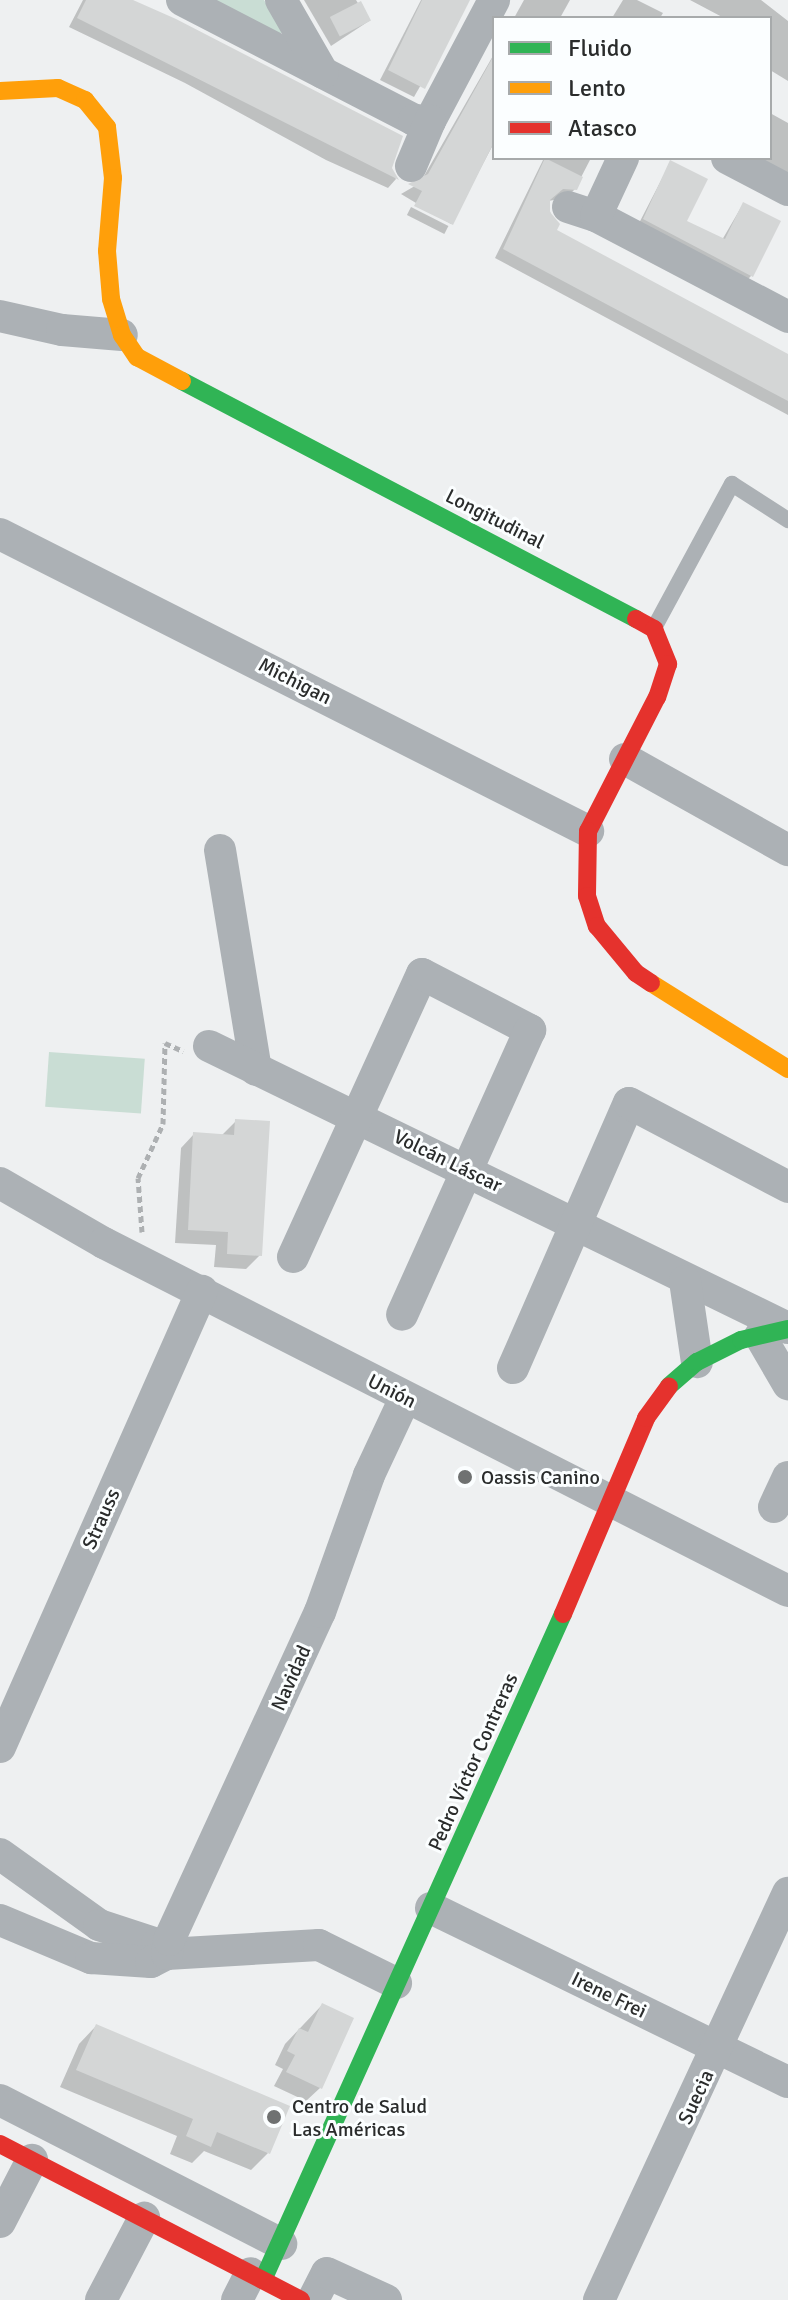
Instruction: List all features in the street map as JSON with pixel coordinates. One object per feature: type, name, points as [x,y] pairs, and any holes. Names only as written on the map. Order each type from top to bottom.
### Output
[{"type":"street","points":[[182,0],[414,120],[430,121]]},
{"type":"street","points":[[281,0],[323,73]]},
{"type":"street","points":[[411,166],[430,121],[494,0]]},
{"type":"street","name":"Longitudinal","points":[[0,91],[58,88],[85,100],[107,127],[113,178],[107,251],[111,299],[122,335],[137,357],[169,378],[654,629]]},
{"type":"street","points":[[621,160],[582,212],[788,317]]},
{"type":"street","points":[[731,160],[788,190]]},
{"type":"street","points":[[0,316],[62,330],[122,335]]},
{"type":"street","name":"Michigan","points":[[0,534],[588,831]]},
{"type":"street","points":[[654,629],[668,664],[588,831],[587,896],[597,926],[636,973],[788,1069]]},
{"type":"street","points":[[625,759],[788,850]]},
{"type":"street","points":[[220,850],[256,1070]]},
{"type":"street","points":[[293,1257],[422,974],[530,1030],[402,1315]]},
{"type":"street","name":"Volcán Láscar","points":[[209,1046],[575,1222],[779,1331]]},
{"type":"street","points":[[513,1368],[629,1103],[788,1187]]},
{"type":"street","name":"Unión","points":[[0,1183],[141,1261],[405,1398],[788,1591]]},
{"type":"street","points":[[685,1281],[697,1362]]},
{"type":"street","name":"Strauss","points":[[0,1747],[202,1291]]},
{"type":"street","points":[[779,1331],[788,1384]]},
{"type":"street","name":"Pedro Víctor Contreras","points":[[250,2284],[281,2244],[646,1418],[669,1386],[697,1362],[779,1331]]},
{"type":"street","name":"Navidad","points":[[167,1954],[169,1940],[313,1627],[369,1475],[405,1398]]},
{"type":"street","points":[[774,1507],[788,1477]]},
{"type":"street","points":[[0,1854],[99,1925],[157,1944],[167,1954]]},
{"type":"street","name":"Suecia","points":[[599,2300],[719,2048],[788,1893]]},
{"type":"street","name":"Irene Frei","points":[[431,1908],[788,2082]]},
{"type":"street","points":[[0,1920],[91,1958],[151,1962],[167,1954],[319,1945],[396,1983]]},
{"type":"street","points":[[0,2100],[281,2244]]},
{"type":"street","points":[[0,2144],[144,2218],[250,2284],[301,2300]]},
{"type":"street","points":[[0,2222],[32,2160]]},
{"type":"street","points":[[101,2300],[144,2218]]},
{"type":"street","points":[[313,2300],[327,2273],[386,2300]]},
{"type":"lane","points":[[654,629],[732,484],[788,520]]},
{"type":"path","points":[[141,1261],[138,1178],[163,1124],[165,1043]]},
{"type":"green space","points":[[207,0],[264,0],[283,32],[275,36]]},
{"type":"green space","points":[[49,1052],[145,1059],[141,1114],[45,1107]]},
{"type":"building","points":[[86,0],[133,0],[403,136],[392,168],[399,180],[77,18]]},
{"type":"building","points":[[422,0],[470,0],[425,89],[388,70]]},
{"type":"building","points":[[361,1],[371,21],[340,36],[330,17]]},
{"type":"building","points":[[492,59],[492,146],[453,225],[414,206],[422,191],[408,184],[428,174]]},
{"type":"building","points":[[544,160],[583,177],[577,190],[563,189],[550,200],[550,212],[560,224],[557,230],[788,354],[788,401],[503,249]]},
{"type":"building","points":[[670,160],[708,179],[687,221],[725,239],[743,202],[781,221],[753,277],[643,219]]},
{"type":"building","points":[[235,1119],[270,1121],[262,1256],[227,1254],[228,1232],[188,1230],[193,1132],[234,1135]]},
{"type":"building","points":[[322,2003],[354,2018],[322,2089],[286,2072],[295,2055],[287,2051],[299,2028],[308,2032]]},
{"type":"building","points":[[96,2024],[290,2106],[270,2154],[217,2132],[211,2147],[186,2136],[193,2119],[76,2070]]},
{"type":"traffic: fast","points":[[182,381],[636,619]]},
{"type":"traffic: fast","points":[[669,1386],[697,1362],[741,1340],[788,1329]]},
{"type":"traffic: fast","points":[[263,2280],[563,1614]]},
{"type":"traffic: slow","points":[[0,91],[58,88],[85,100],[107,127],[113,178],[107,251],[111,299],[122,335],[137,357],[182,381]]},
{"type":"traffic: slow","points":[[651,983],[788,1069]]},
{"type":"traffic: jam","points":[[636,619],[654,629],[668,664],[657,697],[588,831],[587,896],[597,926],[636,973],[651,983]]},
{"type":"traffic: jam","points":[[563,1614],[646,1418],[669,1386]]},
{"type":"traffic: jam","points":[[0,2144],[301,2300]]},
{"type":"place","name":"Oassis Canino","points":[[465,1477]]},
{"type":"place","name":"Centro de Salud Las Américas","points":[[274,2117]]}]
